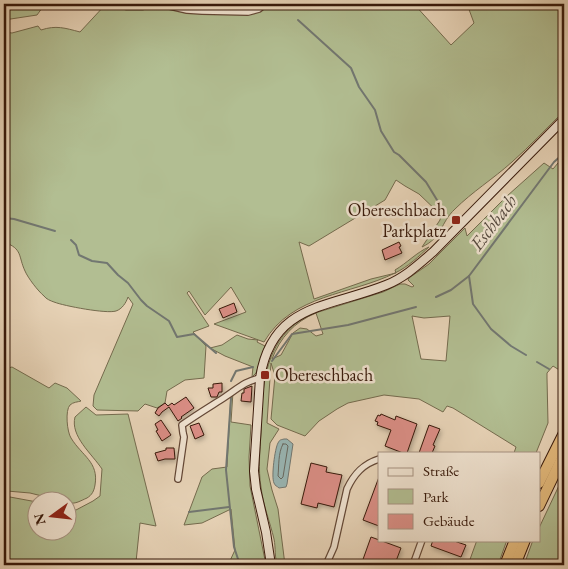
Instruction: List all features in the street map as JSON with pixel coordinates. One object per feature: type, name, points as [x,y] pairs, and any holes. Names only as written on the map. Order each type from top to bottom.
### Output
[{"type":"highway","points":[[540,481],[564,434]]},
{"type":"highway","points":[[540,504],[564,454]]},
{"type":"highway","points":[[505,565],[514,542]]},
{"type":"highway","points":[[515,565],[524,542]]},
{"type":"main road","points":[[271,565],[255,480],[260,378],[270,345],[291,321],[311,309],[387,284],[413,270],[564,120]]},
{"type":"street","points":[[161,4],[187,10],[248,12],[259,9],[264,4]]},
{"type":"street","points":[[178,479],[184,438],[182,425],[239,386],[260,378]]},
{"type":"street","points":[[326,565],[334,547],[350,482],[362,466],[378,458]]},
{"type":"street","points":[[413,565],[421,542]]},
{"type":"green space","points":[[4,4],[45,4],[37,15],[4,20]]},
{"type":"green space","points":[[106,4],[126,10],[143,10],[158,4],[167,7],[249,14],[266,4],[414,4],[451,45],[474,23],[467,4],[564,4],[564,111],[512,162],[455,209],[446,219],[434,239],[422,247],[440,220],[441,215],[419,194],[396,180],[385,200],[309,246],[299,242],[314,299],[371,279],[394,274],[306,305],[290,314],[276,326],[264,342],[214,324],[246,312],[231,287],[205,315],[189,291],[187,293],[209,326],[193,332],[206,346],[204,378],[185,380],[167,391],[165,403],[157,408],[145,404],[138,411],[97,410],[93,406],[94,395],[133,304],[128,297],[123,306],[111,312],[59,304],[50,300],[39,291],[28,277],[17,250],[4,242],[4,32],[12,33],[38,26],[41,30],[56,27],[80,32]]},
{"type":"green space","points":[[166,4],[261,4],[261,6],[254,9],[200,10]]},
{"type":"green space","points":[[564,160],[564,373],[553,366],[547,373],[548,423],[536,452],[514,452],[516,447],[453,408],[447,406],[443,412],[419,399],[384,395],[348,403],[319,421],[305,436],[277,425],[271,419],[275,376],[271,363],[267,423],[279,429],[270,443],[267,469],[278,509],[285,565],[278,565],[274,539],[262,494],[260,460],[262,398],[268,364],[275,349],[284,335],[296,324],[312,314],[383,292],[400,284],[414,286],[408,280],[409,278],[429,264],[465,228],[467,236],[507,196],[544,163],[553,169]],"holes":[[[316,313],[323,334],[316,336],[307,329],[300,328],[293,333],[281,355],[272,359],[279,344],[289,332],[301,321]],[[412,316],[424,318],[450,316],[446,361],[421,359]]]},
{"type":"green space","points":[[429,247],[409,265],[396,273],[395,270]]},
{"type":"green space","points":[[237,335],[258,340],[257,342],[265,346],[256,373],[252,377],[253,367],[210,348],[222,345]]},
{"type":"green space","points":[[12,367],[49,388],[55,383],[67,388],[81,401],[70,405],[67,411],[67,421],[71,438],[89,460],[96,477],[95,487],[87,498],[78,502],[78,492],[4,492],[4,369]]},
{"type":"green space","points":[[233,392],[231,422],[251,425],[250,486],[266,565],[228,565],[235,550],[231,509],[202,523],[184,525],[202,477],[212,469],[227,467],[231,393]]},
{"type":"green space","points":[[86,407],[96,415],[128,414],[156,526],[140,523],[136,562],[132,565],[12,565],[4,549],[4,499],[10,497],[28,500],[28,542],[78,542],[78,509],[100,496],[102,469],[79,438],[74,424],[75,417]]},
{"type":"green space","points":[[564,475],[564,565],[524,565],[532,542],[540,542],[540,526]]},
{"type":"green space","points":[[476,542],[506,542],[498,565],[468,565]]},
{"type":"water","points":[[284,439],[293,444],[287,484],[286,487],[279,488],[273,480],[274,463],[278,443]]},
{"type":"building","points":[[399,242],[402,253],[385,260],[382,250]]},
{"type":"building","points":[[234,303],[237,312],[223,318],[219,309]]},
{"type":"building","points":[[222,383],[222,392],[219,392],[217,397],[211,397],[208,388],[213,388],[213,384]]},
{"type":"building","points":[[252,386],[251,402],[241,401],[244,389]]},
{"type":"building","points":[[186,397],[194,408],[178,421],[169,407],[159,416],[155,413],[165,403],[168,406],[172,403],[174,405]]},
{"type":"building","points":[[381,414],[395,420],[396,416],[417,424],[407,452],[400,452],[385,446],[391,430],[377,425],[378,422],[375,421],[378,415],[380,416]]},
{"type":"building","points":[[161,420],[171,435],[162,441],[156,431],[158,430],[155,424]]},
{"type":"building","points":[[199,423],[204,435],[195,439],[190,426]]},
{"type":"building","points":[[429,425],[440,429],[433,445],[435,446],[432,452],[419,452]]},
{"type":"building","points":[[166,448],[174,448],[175,459],[158,461],[155,453],[166,450]]},
{"type":"building","points":[[311,463],[327,467],[326,472],[342,475],[334,507],[318,503],[317,508],[301,504]]},
{"type":"building","points":[[378,480],[378,526],[363,520]]},
{"type":"building","points":[[371,537],[378,540],[378,542],[385,542],[401,548],[396,565],[361,565]]},
{"type":"building","points":[[432,542],[457,542],[466,545],[461,557],[431,546]]},
{"type":"waterway","points":[[298,20],[351,68],[359,87],[375,110],[381,131],[394,152],[426,182],[437,200]]},
{"type":"waterway","name":"Eschbach","points":[[436,297],[451,290],[469,276],[554,162],[563,154]]},
{"type":"waterway","points":[[4,218],[14,219],[55,231]]},
{"type":"waterway","points":[[71,240],[76,245],[79,255],[92,261],[107,263],[128,283],[147,306],[169,321],[177,337],[194,334],[216,353]]},
{"type":"waterway","points":[[469,276],[473,304],[491,329],[511,346],[526,355]]},
{"type":"waterway","name":"Eschbach","points":[[272,361],[292,334],[348,325],[416,307]]},
{"type":"waterway","points":[[537,362],[549,369]]},
{"type":"waterway","name":"Eschbach","points":[[231,381],[236,371],[253,367]]},
{"type":"waterway","name":"Eschbach","points":[[231,398],[226,470],[234,547],[240,565]]},
{"type":"waterway","points":[[189,512],[229,507]]},
{"type":"place","name":"Obereschbach Parkplatz","points":[[456,220]]},
{"type":"place","name":"Obereschbach","points":[[265,375]]}]
